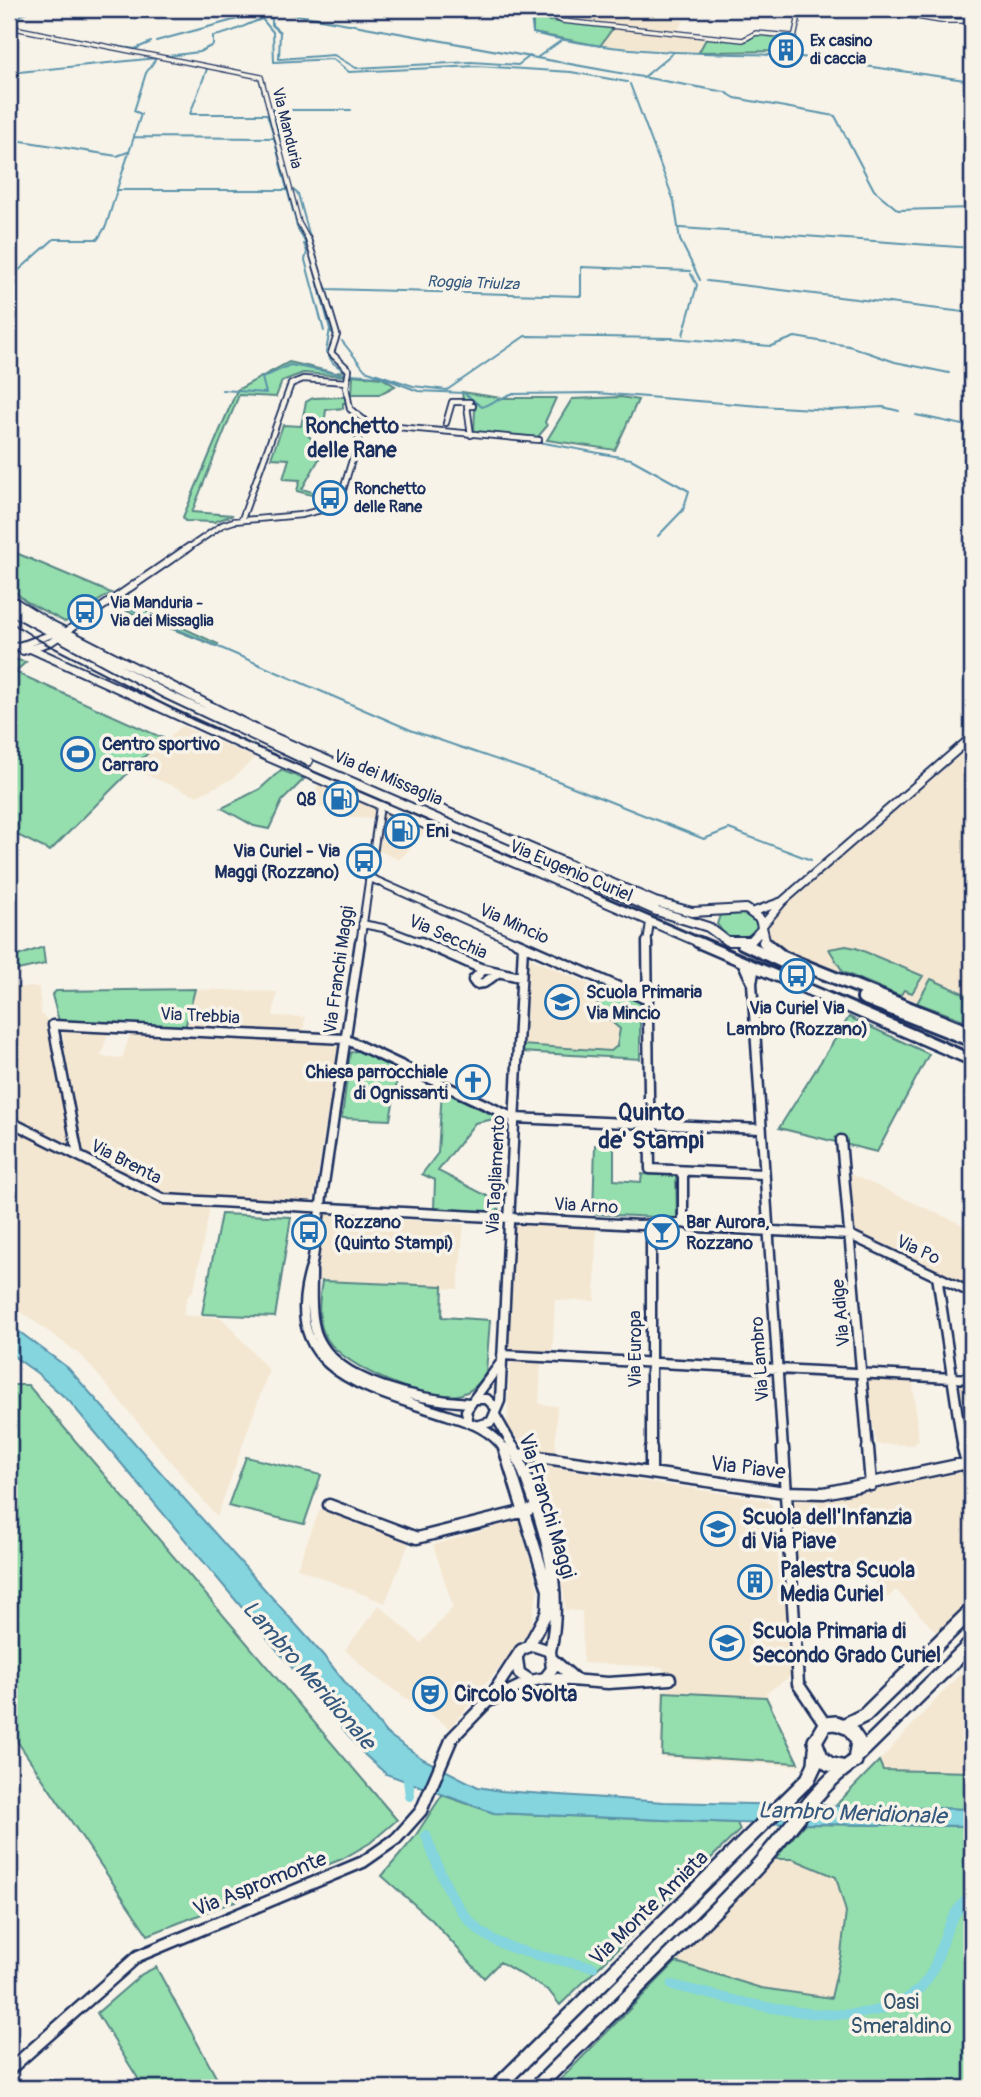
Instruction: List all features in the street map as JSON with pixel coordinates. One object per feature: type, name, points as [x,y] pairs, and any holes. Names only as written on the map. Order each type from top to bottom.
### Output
[{"type":"main road","name":"Via dei Missaglia","points":[[9,599],[56,634],[303,752],[655,902],[678,910],[719,910],[737,906],[753,912]]},
{"type":"main road","name":"Via dei Missaglia","points":[[9,609],[297,756],[657,911],[714,931],[727,941],[741,943]]},
{"type":"main road","points":[[714,931],[712,921],[719,910]]},
{"type":"main road","points":[[753,912],[762,927],[764,942],[783,957],[972,1033]]},
{"type":"main road","points":[[741,943],[755,938],[762,927]]},
{"type":"main road","points":[[741,943],[972,1043]]},
{"type":"main road","points":[[846,1768],[838,1768],[824,1762],[816,1749],[816,1734],[825,1724],[845,1725],[865,1716],[972,1610]]},
{"type":"main road","points":[[536,2088],[754,1870],[819,1796],[829,1780],[846,1768],[972,1643]]},
{"type":"main road","points":[[845,1725],[858,1741],[858,1755]]},
{"type":"main road","name":"Via Monte Amiata","points":[[496,2088],[808,1779],[815,1764],[816,1749]]},
{"type":"street","points":[[560,9],[556,19],[743,40],[755,33],[792,36]]},
{"type":"street","points":[[953,9],[954,20]]},
{"type":"street","points":[[792,11],[886,12],[972,21]]},
{"type":"street","points":[[791,52],[792,36],[798,20],[792,11]]},
{"type":"street","name":"Via Manduria","points":[[9,27],[261,77],[299,223],[313,248],[317,275],[337,335],[331,353],[348,377],[350,409],[363,418],[364,424]]},
{"type":"street","points":[[242,519],[291,384],[306,379],[348,377]]},
{"type":"street","points":[[446,423],[452,402],[472,404],[467,406],[466,413],[471,435]]},
{"type":"street","points":[[449,412],[466,413]]},
{"type":"street","points":[[33,650],[216,528],[242,519],[324,510],[339,500],[357,453],[364,424],[436,428],[471,435],[539,440]]},
{"type":"street","points":[[9,651],[56,634]]},
{"type":"street","points":[[23,648],[33,650],[64,666]]},
{"type":"street","points":[[23,648],[158,708]]},
{"type":"street","name":"Via Eugenio Curiel","points":[[158,708],[972,1060]]},
{"type":"street","points":[[762,927],[783,901],[972,737]]},
{"type":"street","name":"Via Franchi Maggi","points":[[380,806],[312,1264],[302,1295],[305,1328],[315,1351],[334,1371],[350,1381],[451,1416],[468,1419]]},
{"type":"street","name":"Via Mincio","points":[[368,877],[648,1000]]},
{"type":"street","points":[[753,912],[783,901]]},
{"type":"street","points":[[650,922],[647,930],[650,1169],[763,1174]]},
{"type":"street","name":"Via Secchia","points":[[362,924],[386,926],[495,975],[520,977]]},
{"type":"street","name":"Via Tagliamento","points":[[495,1411],[500,1401],[523,946]]},
{"type":"street","points":[[742,960],[752,983]]},
{"type":"street","points":[[752,983],[755,966]]},
{"type":"street","points":[[483,970],[473,980],[476,984],[484,983],[495,975]]},
{"type":"street","points":[[752,983],[769,972]]},
{"type":"street","name":"Via Lambro","points":[[752,983],[766,1231],[798,1684],[825,1724]]},
{"type":"street","name":"Via Trebbia","points":[[78,1156],[53,1025],[345,1039]]},
{"type":"street","points":[[345,1039],[514,1118],[760,1129]]},
{"type":"street","name":"Via Brenta","points":[[9,1121],[164,1199],[320,1207]]},
{"type":"street","name":"Via Adige","points":[[841,1140],[871,1485]]},
{"type":"street","points":[[680,1171],[683,1176],[683,1223]]},
{"type":"street","name":"Via Arno","points":[[320,1207],[510,1219],[651,1225],[683,1223],[850,1235]]},
{"type":"street","name":"Via Europa","points":[[651,1225],[652,1473]]},
{"type":"street","name":"Via Po","points":[[850,1235],[972,1293]]},
{"type":"street","name":"Via Franchi Maggi","points":[[312,1264],[314,1323],[323,1346],[338,1363],[376,1382],[429,1401],[472,1401]]},
{"type":"street","points":[[937,1276],[950,1378],[972,1480]]},
{"type":"street","points":[[472,1401],[487,1399],[495,1411],[491,1422],[479,1425],[468,1419],[466,1411],[472,1401],[501,1359],[651,1362],[972,1378]]},
{"type":"street","name":"Via Franchi Maggi","points":[[495,1411],[517,1454],[548,1590],[547,1612],[529,1645]]},
{"type":"street","name":"Via Franchi Maggi","points":[[479,1425],[504,1447],[529,1510],[557,1601],[556,1634],[551,1655]]},
{"type":"street","name":"Via Piave","points":[[517,1454],[785,1492],[824,1493],[969,1463]]},
{"type":"street","points":[[330,1505],[417,1538],[529,1510]]},
{"type":"street","points":[[576,1680],[542,1646],[529,1645],[521,1650],[517,1658],[519,1673],[531,1681],[545,1678],[576,1680],[646,1683],[670,1679]]},
{"type":"street","points":[[545,1678],[552,1669],[551,1655]]},
{"type":"street","name":"Via Aspromonte","points":[[9,2070],[138,1956],[363,1862],[396,1839],[421,1811],[452,1738],[488,1701],[517,1658]]},
{"type":"street","name":"Via Aspromonte","points":[[488,1701],[531,1681]]},
{"type":"shaded area","points":[[562,9],[647,9],[651,15],[684,21],[676,33],[563,20],[556,17]]},
{"type":"shaded area","points":[[613,28],[708,39],[699,52],[600,46]]},
{"type":"shaded area","points":[[182,726],[255,758],[232,779],[197,796],[132,769]]},
{"type":"shaded area","points":[[972,745],[972,1024],[847,973],[786,953],[767,940],[766,926],[772,917]]},
{"type":"shaded area","points":[[320,780],[430,827],[399,860],[373,848],[378,818],[344,817],[310,802]]},
{"type":"shaded area","name":"Scuola Primaria Via Mincio","points":[[530,958],[589,984],[593,983],[609,996],[620,1029],[617,1046],[612,1051],[522,1045],[525,961]]},
{"type":"shaded area","points":[[9,987],[39,987],[41,1014],[53,1025],[78,1155],[164,1199],[211,1202],[194,1289],[187,1298],[183,1315],[222,1318],[269,1370],[217,1517],[82,1356],[9,1303]]},
{"type":"shaded area","points":[[195,989],[277,992],[273,1016],[305,1017],[303,1037],[185,1031]]},
{"type":"shaded area","points":[[66,1028],[109,1030],[101,1056],[122,1058],[131,1032],[339,1041],[314,1198],[309,1202],[169,1196],[81,1154],[62,1031]]},
{"type":"shaded area","points":[[844,1171],[972,1229],[972,1293],[850,1235]]},
{"type":"shaded area","points":[[324,1214],[464,1224],[458,1289],[316,1281]]},
{"type":"shaded area","points":[[510,1219],[596,1223],[595,1301],[555,1300],[552,1359],[502,1355]]},
{"type":"shaded area","points":[[510,1361],[541,1362],[539,1404],[557,1406],[555,1458],[527,1451],[507,1425]]},
{"type":"shaded area","points":[[862,1372],[912,1375],[919,1440],[914,1445],[877,1444]]},
{"type":"shaded area","points":[[958,1383],[972,1384],[972,1437],[965,1437]]},
{"type":"shaded area","points":[[538,1465],[766,1500],[773,1506],[782,1600],[790,1601],[794,1674],[766,1693],[799,1766],[660,1757],[662,1690],[675,1687],[662,1667],[583,1663],[582,1611],[565,1610],[564,1593],[532,1471]]},
{"type":"shaded area","points":[[963,1472],[972,1492],[972,1598],[937,1633],[896,1590],[888,1598],[876,1587],[874,1562],[835,1570],[797,1564],[790,1498],[828,1499]]},
{"type":"shaded area","points":[[320,1509],[409,1543],[385,1603],[297,1568]]},
{"type":"shaded area","points":[[519,1520],[538,1590],[530,1630],[450,1728],[372,1675],[345,1650],[379,1605],[421,1643],[453,1607],[433,1545]]},
{"type":"shaded area","points":[[972,1661],[972,1772],[883,1770],[879,1761]]},
{"type":"shaded area","points":[[775,1859],[793,1859],[836,1877],[846,1912],[841,1954],[831,1998],[761,1988],[676,1962]]},
{"type":"green space","points":[[533,9],[557,9],[549,21],[613,28],[600,46],[533,33]]},
{"type":"green space","points":[[756,33],[790,37],[789,51],[699,52],[707,37],[746,41]]},
{"type":"green space","points":[[289,362],[336,373],[342,371],[344,376],[303,373],[282,381],[276,397],[239,395],[192,512],[233,515],[214,522],[185,521],[183,517],[237,390]]},
{"type":"green space","points":[[353,375],[382,378],[395,386],[380,394],[352,394]]},
{"type":"green space","points":[[462,392],[501,398],[556,398],[545,422],[547,426],[537,438],[530,438],[474,433],[475,409],[472,400],[463,401]]},
{"type":"green space","points":[[347,397],[343,408],[326,410],[324,425],[307,428],[306,433],[323,452],[302,489],[319,494],[315,496],[297,491],[300,480],[283,479],[289,459],[271,458],[283,425],[301,426],[306,402],[313,398]]},
{"type":"green space","points":[[621,397],[638,400],[615,450],[547,440],[572,399]]},
{"type":"green space","points":[[9,550],[111,593],[65,622],[27,602],[9,587]]},
{"type":"green space","points":[[123,600],[218,644],[216,646],[114,606]]},
{"type":"green space","name":"Centro sportivo Carraro","points":[[9,658],[26,662],[15,672],[163,738],[50,851],[9,831]]},
{"type":"green space","points":[[281,770],[304,779],[282,801],[269,829],[254,826],[222,808],[260,789]]},
{"type":"green space","points":[[740,910],[757,921],[757,930],[743,938],[725,935],[717,924],[720,915]]},
{"type":"green space","points":[[846,946],[923,976],[912,993],[904,990],[900,996],[843,972],[829,949]]},
{"type":"green space","points":[[43,947],[45,964],[9,972],[9,959]]},
{"type":"green space","points":[[931,979],[972,997],[972,1023],[917,1003]]},
{"type":"green space","points":[[594,982],[640,1002],[640,1059],[521,1052],[522,1045],[611,1051],[617,1046],[620,1029],[594,1007],[609,996]]},
{"type":"green space","points":[[195,989],[185,1028],[59,1021],[52,995],[56,991]]},
{"type":"green space","points":[[849,1017],[929,1054],[877,1152],[779,1128]]},
{"type":"green space","points":[[358,1050],[399,1071],[390,1120],[342,1118],[350,1053]]},
{"type":"green space","points":[[442,1090],[499,1118],[475,1123],[438,1171],[499,1202],[498,1212],[434,1209],[435,1180],[422,1174],[438,1153]]},
{"type":"green space","points":[[595,1145],[614,1145],[614,1180],[641,1182],[642,1174],[676,1176],[677,1218],[593,1214]]},
{"type":"green space","points":[[221,1214],[291,1217],[275,1317],[202,1314]]},
{"type":"green space","points":[[322,1281],[443,1286],[442,1317],[490,1320],[484,1376],[467,1392],[444,1396],[407,1388],[350,1361],[327,1339],[321,1325],[319,1311]]},
{"type":"green space","points":[[9,1385],[28,1385],[397,1820],[370,1843],[342,1859],[148,1935],[9,1729]]},
{"type":"green space","points":[[246,1457],[321,1475],[304,1524],[228,1506]]},
{"type":"green space","points":[[664,1692],[766,1697],[798,1763],[662,1755]]},
{"type":"green space","points":[[879,1761],[883,1770],[972,1772],[972,1809],[834,1807]]},
{"type":"green space","points":[[442,1795],[494,1813],[737,1823],[740,1830],[560,2005],[549,1991],[500,1962],[484,1978],[432,1920],[382,1876],[414,1838]]},
{"type":"green space","name":"Oasi Smeraldino","points":[[804,1824],[972,1826],[972,2088],[552,2088],[676,1962],[761,1988],[831,1998],[841,1954],[846,1912],[836,1877],[793,1859],[775,1859]]},
{"type":"green space","points":[[156,1967],[222,2088],[144,2088],[97,2013],[142,1974]]},
{"type":"water","name":"Lambro Meridionale","points":[[9,1324],[68,1368],[323,1655],[386,1733],[423,1759],[478,1787],[501,1791],[664,1802],[972,1809],[972,1826],[737,1823],[494,1813],[386,1774],[365,1755],[70,1402],[9,1353]]},
{"type":"waterway","points":[[9,22],[32,9]]},
{"type":"waterway","points":[[530,9],[533,33],[564,40],[626,49],[784,55]]},
{"type":"waterway","points":[[261,13],[271,10],[529,57]]},
{"type":"waterway","points":[[156,41],[261,13]]},
{"type":"waterway","points":[[261,13],[272,19],[272,25],[280,32],[279,59],[334,55],[356,68],[471,62],[518,65],[529,57]]},
{"type":"waterway","points":[[168,56],[199,52],[213,45],[213,36],[262,19],[273,32],[274,62],[333,59],[349,72],[477,66],[571,72],[627,82]]},
{"type":"waterway","points":[[46,33],[85,40]]},
{"type":"waterway","points":[[538,57],[562,40]]},
{"type":"waterway","points":[[107,45],[135,49],[151,42]]},
{"type":"waterway","points":[[644,77],[674,52]]},
{"type":"waterway","points":[[787,55],[972,81]]},
{"type":"waterway","points":[[529,57],[644,77]]},
{"type":"waterway","points":[[9,73],[157,58]]},
{"type":"waterway","name":"Roggia Triulza","points":[[134,136],[141,114],[134,111],[146,73],[155,60]]},
{"type":"waterway","points":[[207,69],[190,114],[267,114],[274,136]]},
{"type":"waterway","points":[[644,77],[725,92],[735,98],[835,116],[874,190],[898,210],[972,208]]},
{"type":"waterway","points":[[259,78],[265,100]]},
{"type":"waterway","points":[[630,84],[674,201],[680,240],[700,280]]},
{"type":"waterway","points":[[272,110],[351,110]]},
{"type":"waterway","points":[[273,112],[280,138],[290,138]]},
{"type":"waterway","name":"Roggia Triulza","points":[[117,189],[134,137],[274,138],[279,158]]},
{"type":"waterway","points":[[9,139],[117,156],[128,152]]},
{"type":"waterway","name":"Roggia Triulza","points":[[280,163],[287,190]]},
{"type":"waterway","name":"Roggia Triulza","points":[[9,279],[54,239],[98,239],[106,226],[117,190],[287,190]]},
{"type":"waterway","name":"Roggia Triulza","points":[[287,190],[297,226]]},
{"type":"waterway","name":"Roggia Triulza","points":[[293,190],[297,193]]},
{"type":"waterway","name":"Roggia Triulza","points":[[298,194],[318,266]]},
{"type":"waterway","points":[[297,227],[306,244]]},
{"type":"waterway","points":[[680,228],[773,234]]},
{"type":"waterway","points":[[776,234],[972,248]]},
{"type":"waterway","points":[[304,244],[307,252],[305,260],[324,331]]},
{"type":"waterway","points":[[311,257],[330,329],[326,352],[333,363],[347,373]]},
{"type":"waterway","name":"Roggia Triulza","points":[[323,282],[327,289],[581,296],[581,267],[690,271]]},
{"type":"waterway","name":"Roggia Triulza","points":[[683,335],[697,285],[691,274]]},
{"type":"waterway","points":[[707,281],[972,313]]},
{"type":"waterway","points":[[330,330],[334,335]]},
{"type":"waterway","points":[[342,341],[365,370],[413,386],[447,390],[525,336],[671,338],[771,346],[795,337],[849,346],[895,362],[949,373]]},
{"type":"waterway","points":[[222,390],[266,393],[262,378],[290,365],[345,375]]},
{"type":"waterway","points":[[351,374],[379,376],[418,391],[464,393],[482,407],[511,394],[597,393],[760,406],[831,410],[883,407],[899,411]]},
{"type":"waterway","points":[[916,415],[972,427]]},
{"type":"waterway","points":[[539,442],[631,459],[689,491],[683,510],[658,536]]},
{"type":"waterway","points":[[119,604],[413,731],[553,779],[704,839],[729,829],[811,860]]},
{"type":"waterway","points":[[407,1772],[410,1796]]},
{"type":"waterway","points":[[426,1835],[453,1898],[467,1918],[483,1933],[527,1953],[593,1967]]},
{"type":"waterway","points":[[672,1985],[765,2007],[801,2012],[869,2012],[898,2003],[921,1987],[935,1965],[953,1917],[972,1895]]},
{"type":"tram line","points":[[9,621],[37,639],[194,720],[972,1054]]},
{"type":"place","name":"Ex casino di caccia","points":[[786,50]]},
{"type":"place","name":"Ronchetto delle Rane","points":[[330,498]]},
{"type":"place","name":"Via Manduria - Via dei Missaglia","points":[[85,612]]},
{"type":"place","name":"Centro sportivo Carraro","points":[[78,754]]},
{"type":"place","name":"Q8","points":[[341,799]]},
{"type":"place","name":"Eni","points":[[402,831]]},
{"type":"place","name":"Via Curiel - Via Maggi (Rozzano)","points":[[364,861]]},
{"type":"place","name":"Via Curiel Via Lambro (Rozzano)","points":[[797,976]]},
{"type":"place","name":"Scuola Primaria Via Mincio","points":[[562,1002]]},
{"type":"place","name":"Chiesa parrocchiale di Ognissanti","points":[[473,1082]]},
{"type":"place","name":"Rozzano (Quinto Stampi)","points":[[309,1232]]},
{"type":"place","name":"Bar Aurora, Rozzano","points":[[662,1232]]},
{"type":"place","name":"Scuola dell'Infanzia di Via Piave","points":[[718,1529]]},
{"type":"place","name":"Palestra Scuola Media Curiel","points":[[755,1582]]},
{"type":"place","name":"Scuola Primaria di Secondo Grado Curiel","points":[[727,1643]]},
{"type":"place","name":"Circolo Svolta","points":[[430,1694]]},
{"type":"district","name":"Ronchetto delle Rane","points":[[352,438]]},
{"type":"district","name":"Quinto de' Stampi","points":[[651,1126]]}]
